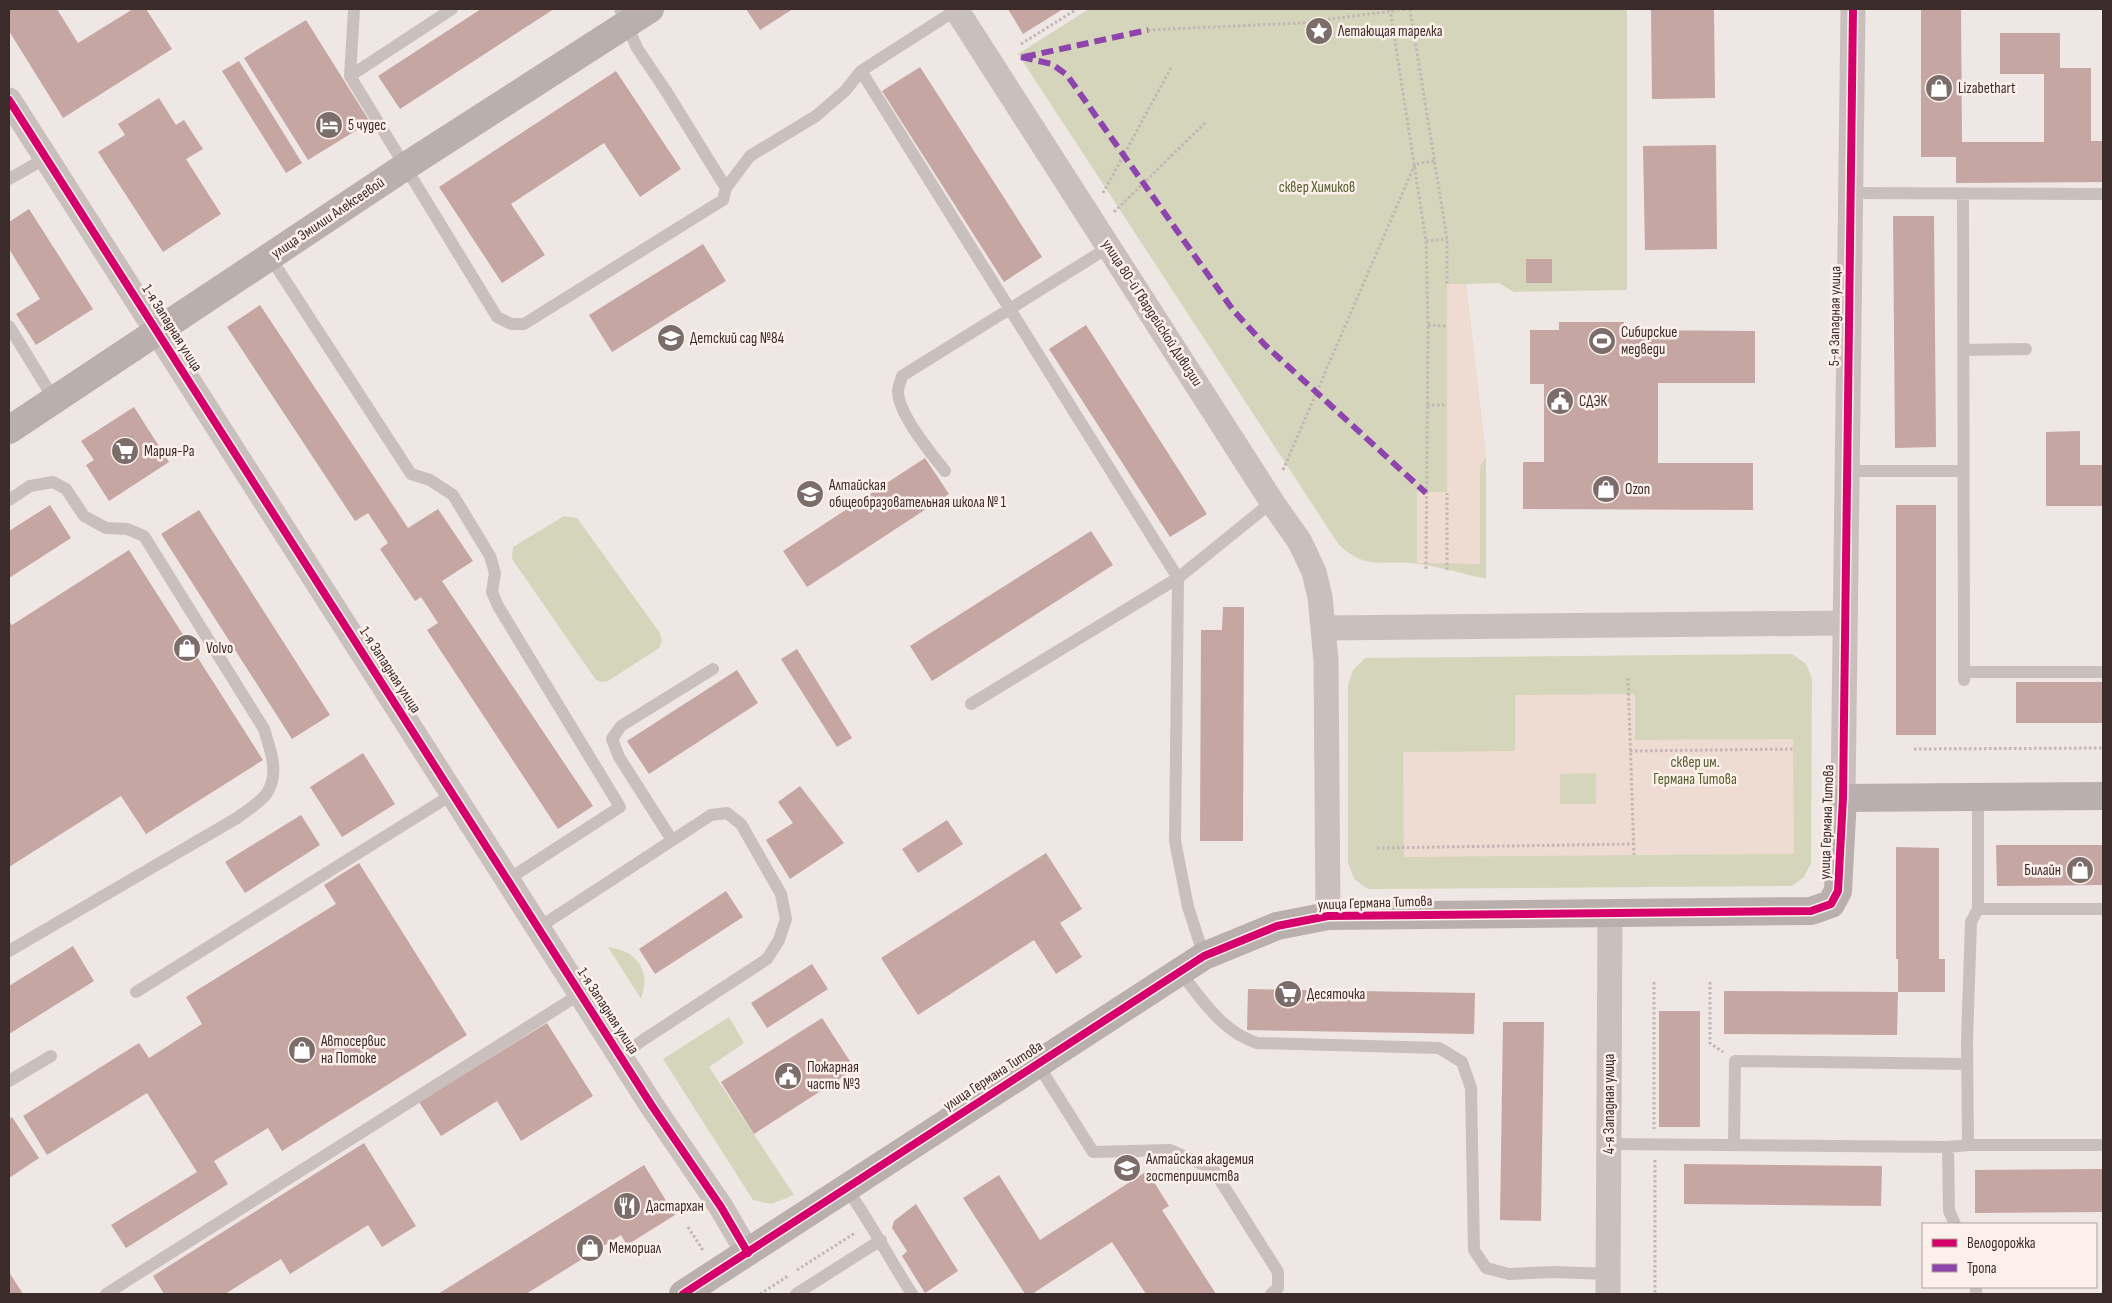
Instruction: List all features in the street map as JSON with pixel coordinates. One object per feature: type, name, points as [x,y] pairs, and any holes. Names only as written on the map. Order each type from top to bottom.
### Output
[{"type":"street","name":"улица Эмилии Алексеевой","points":[[9,430],[270,258],[624,16],[650,9]]},
{"type":"street","name":"улица 80-й Гвардейской Дивизии","points":[[956,9],[1272,502],[1300,542],[1314,572],[1320,597],[1324,628]]},
{"type":"street","name":"5-я Западная улица","points":[[1845,623],[1853,9]]},
{"type":"street","name":"1-я Западная улица","points":[[9,100],[652,1106],[721,1207],[748,1253]]},
{"type":"street","points":[[1324,628],[1845,623]]},
{"type":"street","name":"улица Германа Титова","points":[[683,1294],[1204,956],[1277,926],[1328,916],[1811,911],[1830,904],[1838,891],[1843,798],[1845,623]]},
{"type":"street","name":"улица Германа Титова","points":[[1324,628],[1326,660],[1328,916]]},
{"type":"street","name":"улица Германа Титова","points":[[1843,798],[2103,796]]},
{"type":"street","name":"4-я Западная улица","points":[[1609,1284],[1610,913]]},
{"type":"lane","points":[[354,9],[350,76],[497,317],[511,324],[524,324],[723,200],[726,188],[750,156],[816,116],[845,91],[861,71],[956,9]]},
{"type":"lane","points":[[350,76],[452,9]]},
{"type":"lane","points":[[624,16],[637,48],[726,188]]},
{"type":"lane","points":[[861,71],[1178,578],[1175,841],[1188,906],[1204,956]]},
{"type":"lane","points":[[9,179],[46,158]]},
{"type":"lane","points":[[1851,193],[2103,194]]},
{"type":"lane","points":[[1963,194],[1964,676],[2103,672]]},
{"type":"lane","points":[[945,471],[912,428],[898,392],[902,376],[1109,247]]},
{"type":"lane","points":[[270,258],[412,474],[430,480],[453,495],[490,556],[495,573],[492,592],[498,606],[620,808],[507,880]]},
{"type":"lane","points":[[9,326],[55,401]]},
{"type":"lane","points":[[1963,350],[2026,349]]},
{"type":"lane","points":[[1847,471],[1963,471]]},
{"type":"lane","points":[[9,500],[30,486],[53,482],[66,489],[84,516],[106,528],[127,529],[144,536],[264,729],[272,755],[274,775],[267,794],[237,818],[9,951]]},
{"type":"lane","points":[[970,704],[1178,578],[1272,502]]},
{"type":"lane","points":[[672,840],[619,757],[612,739],[621,726],[713,669]]},
{"type":"lane","points":[[136,992],[453,794]]},
{"type":"lane","points":[[1968,1145],[1970,922],[1978,909],[1978,797]]},
{"type":"lane","points":[[538,928],[712,815],[727,813],[741,824],[781,894],[786,919],[780,940],[766,959],[621,1056]]},
{"type":"lane","points":[[1978,909],[2103,909]]},
{"type":"lane","points":[[1180,972],[1230,1030],[1242,1038],[1257,1043],[1439,1048],[1462,1062],[1471,1088],[1474,1250],[1486,1268],[1508,1274],[1553,1272],[1609,1284]]},
{"type":"lane","points":[[106,1294],[126,1288],[580,994]]},
{"type":"lane","points":[[9,1081],[51,1056]]},
{"type":"lane","points":[[1734,1144],[1735,1061],[1968,1064]]},
{"type":"lane","points":[[1037,1063],[1093,1152],[1170,1150],[1213,1169],[1278,1272],[1278,1288],[1271,1294]]},
{"type":"lane","points":[[1610,1144],[1948,1147],[1968,1145],[2103,1145]]},
{"type":"lane","points":[[1948,1147],[1948,1211],[1954,1223]]},
{"type":"lane","points":[[847,1189],[881,1240],[891,1262],[912,1294]]},
{"type":"lane","points":[[796,1294],[881,1240]]},
{"type":"path","points":[[1020,44],[1077,9]]},
{"type":"path","points":[[1148,30],[1301,23],[1408,9],[1447,239],[1447,284]]},
{"type":"path","points":[[1390,10],[1426,241],[1428,325],[1426,569]]},
{"type":"path","points":[[1102,194],[1172,66]]},
{"type":"path","points":[[1114,212],[1207,120]]},
{"type":"path","points":[[1414,164],[1435,161]]},
{"type":"path","points":[[1283,470],[1414,164]]},
{"type":"path","points":[[1426,241],[1447,239]]},
{"type":"path","points":[[1428,325],[1447,326]]},
{"type":"path","points":[[1427,405],[1446,405]]},
{"type":"path","points":[[1447,493],[1447,570]]},
{"type":"path","points":[[1628,678],[1634,855]]},
{"type":"path","points":[[1914,749],[2103,748]]},
{"type":"path","points":[[1630,751],[1793,749]]},
{"type":"path","points":[[1377,848],[1634,844]]},
{"type":"path","points":[[1710,982],[1710,1043],[1735,1061]]},
{"type":"path","points":[[760,1294],[870,1223]]},
{"type":"path","points":[[688,1227],[706,1256]]},
{"type":"green space","name":"сквер Химиков","points":[[1089,9],[1627,9],[1627,290],[1514,292],[1499,283],[1466,284],[1486,458],[1486,579],[1418,564],[1369,562],[1350,554],[1339,545],[1018,54]]},
{"type":"green space","points":[[564,516],[577,518],[660,633],[662,641],[659,648],[608,681],[596,680],[512,559],[513,547]]},
{"type":"green space","name":"сквер им. Германа Титова","points":[[1792,654],[1806,664],[1812,679],[1811,863],[1804,877],[1792,886],[1368,889],[1354,879],[1348,862],[1348,685],[1353,670],[1365,658]]},
{"type":"green space","points":[[608,947],[627,953],[640,964],[644,980],[641,999]]},
{"type":"green space","points":[[729,1017],[744,1043],[709,1067],[794,1195],[771,1204],[753,1200],[663,1059]]},
{"type":"shaded area","points":[[1447,284],[1466,284],[1486,458],[1480,466],[1480,564],[1417,563],[1417,492],[1447,492]]},
{"type":"shaded area","points":[[1635,694],[1635,740],[1793,739],[1794,854],[1404,857],[1403,752],[1515,751],[1515,695]],"holes":[[[1596,773],[1596,804],[1560,804],[1560,774]]]},
{"type":"building","points":[[9,9],[57,9],[78,43],[133,9],[146,9],[172,49],[63,118],[9,31]]},
{"type":"building","points":[[481,9],[554,9],[400,109],[378,76]]},
{"type":"building","points":[[746,9],[793,9],[760,30]]},
{"type":"building","points":[[1008,9],[1063,9],[1023,34]]},
{"type":"building","points":[[1651,9],[1714,9],[1715,98],[1652,99]]},
{"type":"building","points":[[1921,9],[1961,9],[1962,142],[2044,142],[2044,74],[2000,74],[2000,33],[2060,33],[2060,68],[2091,68],[2091,141],[2103,141],[2103,182],[1956,183],[1956,157],[1921,157]]},
{"type":"building","points":[[306,20],[370,122],[308,160],[244,58]]},
{"type":"building","points":[[239,61],[302,163],[286,173],[222,71]]},
{"type":"building","points":[[920,67],[1042,257],[1004,282],[882,91]]},
{"type":"building","points":[[616,71],[681,169],[640,197],[604,143],[511,204],[545,255],[502,283],[439,187]]},
{"type":"building","points":[[159,98],[176,125],[184,120],[203,149],[186,159],[221,214],[163,252],[98,152],[125,135],[118,124]]},
{"type":"building","points":[[1716,145],[1717,249],[1645,250],[1643,146]]},
{"type":"building","points":[[29,209],[93,309],[36,345],[16,314],[40,299],[9,249],[9,222]]},
{"type":"building","points":[[1893,216],[1934,216],[1936,447],[1895,448]]},
{"type":"building","points":[[703,244],[726,281],[612,352],[589,315]]},
{"type":"building","points":[[1526,259],[1552,259],[1552,283],[1526,283]]},
{"type":"building","points":[[260,305],[408,528],[438,509],[473,561],[442,581],[593,806],[558,829],[427,630],[438,623],[421,597],[415,601],[380,549],[388,543],[368,513],[355,521],[227,327]]},
{"type":"building","points":[[1559,322],[1624,322],[1624,330],[1755,331],[1755,383],[1658,383],[1658,463],[1753,463],[1753,510],[1523,509],[1523,462],[1544,462],[1544,384],[1530,384],[1530,330],[1559,330]]},
{"type":"building","points":[[1086,325],[1207,514],[1170,537],[1049,349]]},
{"type":"building","name":"Мария-Ра","points":[[134,407],[169,462],[109,501],[86,465],[94,460],[81,441]]},
{"type":"building","points":[[2080,431],[2080,465],[2103,465],[2103,506],[2046,506],[2046,432]]},
{"type":"building","points":[[925,458],[949,494],[807,587],[783,551]]},
{"type":"building","points":[[50,505],[71,538],[9,578],[9,531]]},
{"type":"building","points":[[1896,505],[1936,505],[1936,735],[1896,735]]},
{"type":"building","points":[[199,510],[330,715],[292,739],[161,534]]},
{"type":"building","points":[[1091,531],[1113,565],[932,681],[910,646]]},
{"type":"building","points":[[129,550],[263,760],[146,834],[121,796],[9,867],[9,621],[12,625]]},
{"type":"building","points":[[1223,607],[1244,607],[1243,841],[1200,841],[1201,630],[1222,630]]},
{"type":"building","points":[[797,649],[852,738],[837,747],[781,659]]},
{"type":"building","points":[[737,670],[758,703],[649,774],[627,741]]},
{"type":"building","points":[[2016,682],[2103,682],[2103,723],[2016,723]]},
{"type":"building","points":[[363,753],[395,804],[342,837],[310,787]]},
{"type":"building","points":[[800,786],[844,843],[790,879],[766,840],[793,823],[778,802]]},
{"type":"building","points":[[301,815],[320,845],[245,893],[225,862]]},
{"type":"building","points":[[947,820],[963,844],[918,873],[902,849]]},
{"type":"building","points":[[1996,845],[2103,845],[2103,885],[1997,886]]},
{"type":"building","points":[[1896,847],[1939,848],[1939,959],[1945,959],[1945,992],[1898,992],[1898,959],[1896,959]]},
{"type":"building","points":[[1046,853],[1082,909],[1060,923],[1082,957],[1056,974],[1034,940],[918,1015],[881,958]]},
{"type":"building","name":"Автосервис на Потоке","points":[[359,863],[467,1035],[282,1151],[268,1128],[214,1161],[228,1184],[126,1248],[111,1225],[197,1172],[147,1093],[47,1155],[23,1116],[139,1043],[149,1058],[202,1024],[186,997],[336,904],[324,885]]},
{"type":"building","points":[[726,891],[743,917],[655,974],[639,949]]},
{"type":"building","points":[[73,946],[94,981],[9,1034],[9,986]]},
{"type":"building","points":[[812,964],[828,989],[767,1028],[751,1003]]},
{"type":"building","points":[[1248,989],[1475,993],[1474,1034],[1247,1030]]},
{"type":"building","points":[[1724,991],[1898,992],[1897,1035],[1724,1034]]},
{"type":"building","points":[[1659,1011],[1700,1011],[1700,1127],[1659,1127]]},
{"type":"building","name":"Пожарная часть №3","points":[[822,1018],[855,1069],[754,1134],[721,1082]]},
{"type":"building","points":[[1503,1022],[1544,1022],[1541,1221],[1500,1220]]},
{"type":"building","points":[[547,1023],[593,1096],[521,1141],[497,1101],[441,1136],[419,1102]]},
{"type":"building","points":[[12,1117],[39,1158],[9,1178],[9,1119]]},
{"type":"building","points":[[364,1143],[416,1226],[382,1247],[368,1225],[290,1274],[281,1259],[225,1294],[164,1294],[153,1276]]},
{"type":"building","points":[[1684,1164],[1882,1166],[1881,1206],[1684,1204]]},
{"type":"building","points":[[644,1165],[675,1215],[627,1245],[621,1235],[526,1294],[438,1294]]},
{"type":"building","points":[[2103,1169],[2103,1212],[1975,1213],[1975,1170]]},
{"type":"building","points":[[1147,1171],[1169,1206],[1162,1210],[1216,1294],[1146,1294],[1112,1242],[1032,1294],[1025,1294],[963,1198],[999,1175],[1040,1240]]},
{"type":"building","points":[[916,1204],[958,1271],[925,1293],[902,1256],[907,1251],[892,1228],[894,1221]]},
{"type":"building","points":[[9,1272],[23,1294],[9,1294]]},
{"type":"marked path","points":[[1024,57],[1148,30]]},
{"type":"marked path","points":[[1021,57],[1052,64],[1067,75],[1233,310],[1265,345],[1426,493]]},
{"type":"cycle path","points":[[683,1294],[1204,956],[1277,926],[1328,916],[1811,911],[1831,904],[1838,891],[1843,798],[1853,9]]},
{"type":"cycle path","points":[[9,100],[652,1106],[721,1207],[748,1253]]},
{"type":"place","name":"Летающая тарелка","points":[[1319,31]]},
{"type":"place","name":"Lizabethart","points":[[1939,88]]},
{"type":"place","name":"5 чудес","points":[[329,125]]},
{"type":"place","name":"Детский сад №84","points":[[671,338]]},
{"type":"place","name":"Сибирские медведи","points":[[1602,341]]},
{"type":"place","name":"СДЭК","points":[[1560,401]]},
{"type":"place","name":"Мария-Ра","points":[[125,451]]},
{"type":"place","name":"Ozon","points":[[1606,489]]},
{"type":"place","name":"Алтайская общеобразовательная школа № 1","points":[[810,494]]},
{"type":"place","name":"Volvo","points":[[187,648]]},
{"type":"place","name":"Билайн","points":[[2080,870]]},
{"type":"place","name":"Десяточка","points":[[1288,994]]},
{"type":"place","name":"Автосервис на Потоке","points":[[302,1050]]},
{"type":"place","name":"Пожарная часть №3","points":[[788,1076]]},
{"type":"place","name":"Алтайская академия гостеприимства","points":[[1127,1168]]},
{"type":"place","name":"Дастархан","points":[[627,1206]]},
{"type":"place","name":"Мемориал","points":[[590,1248]]}]
